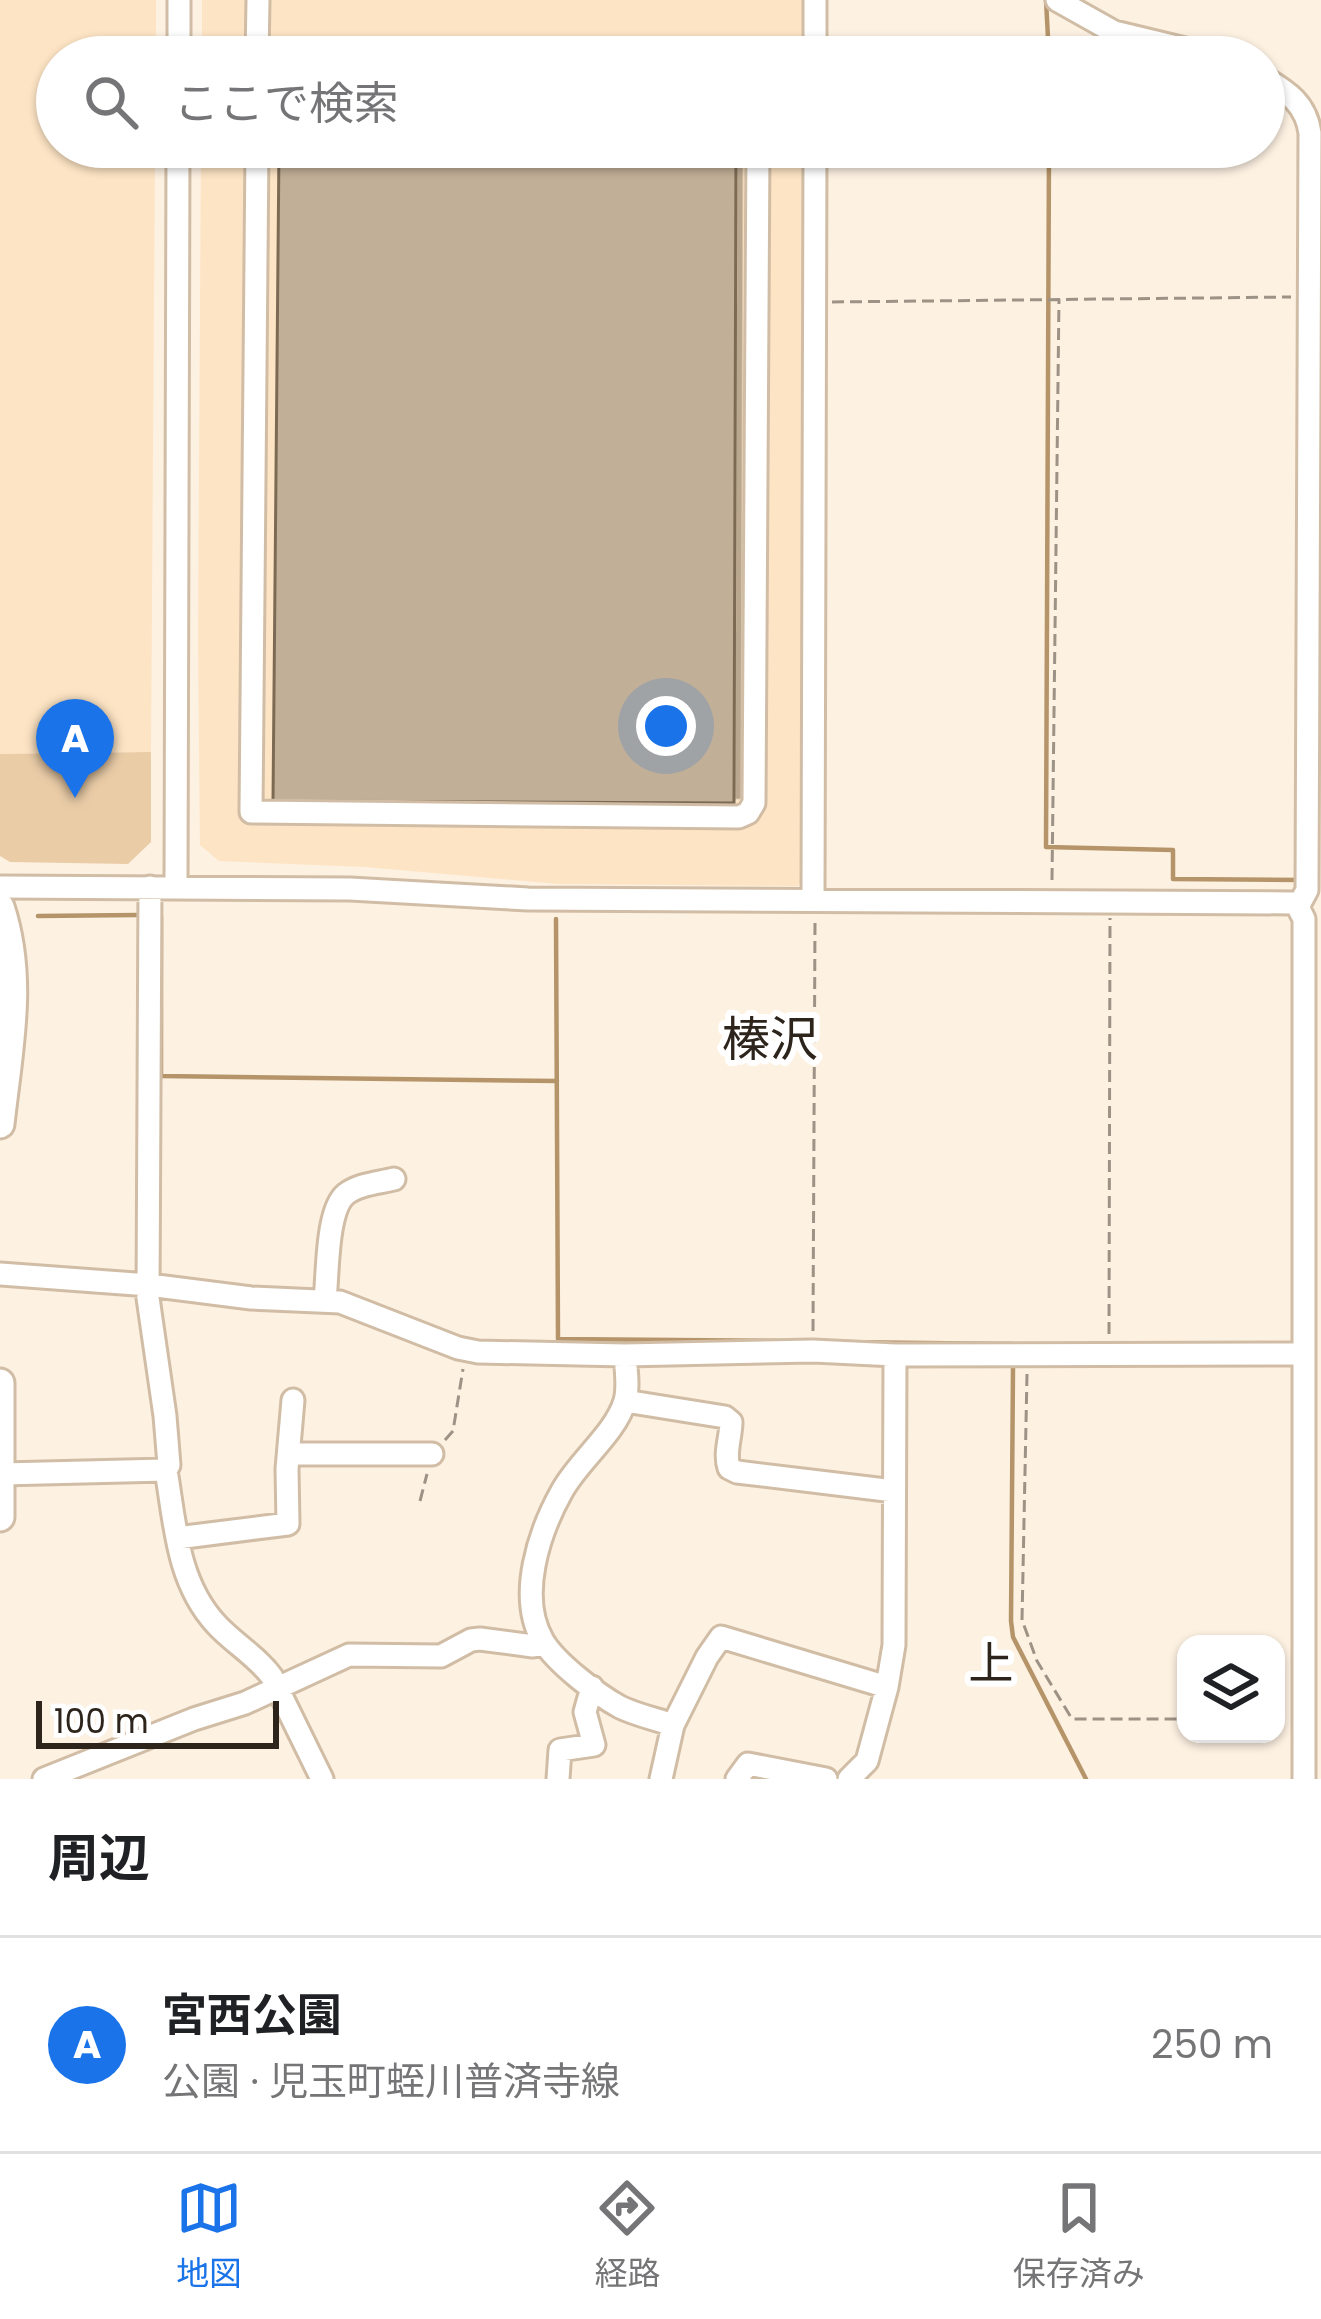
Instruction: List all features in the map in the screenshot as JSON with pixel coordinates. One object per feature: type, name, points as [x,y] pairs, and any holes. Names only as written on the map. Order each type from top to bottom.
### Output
[{"type":"main road","points":[[0,907],[10,944],[14,990],[0,1124]]},
{"type":"main road","points":[[0,1383],[0,1517]]},
{"type":"street","points":[[179,0],[179,36]]},
{"type":"street","points":[[257,36],[258,0]]},
{"type":"street","points":[[815,0],[815,36]]},
{"type":"street","points":[[1064,1],[1114,32],[1131,36]]},
{"type":"street","points":[[1285,91],[1308,119],[1315,747],[1306,890],[1299,905],[1304,919],[1304,1779]]},
{"type":"street","points":[[176,887],[178,168]]},
{"type":"street","points":[[256,168],[251,812],[739,817],[754,803],[758,168]]},
{"type":"street","points":[[813,899],[815,168]]},
{"type":"street","points":[[0,887],[350,889],[528,899],[1288,901],[1299,905]]},
{"type":"street","points":[[150,887],[148,1286],[177,1538],[188,1576],[209,1616],[265,1667],[322,1779]]},
{"type":"street","points":[[325,1300],[333,1220],[340,1200],[354,1190],[394,1179]]},
{"type":"street","points":[[0,1274],[251,1298],[325,1300],[356,1307],[466,1350],[626,1355],[813,1351],[1302,1354]]},
{"type":"street","points":[[626,1355],[625,1400],[613,1424],[578,1465],[548,1518],[531,1592],[545,1644],[622,1708],[673,1725]]},
{"type":"street","points":[[849,1779],[867,1761],[886,1687],[895,1625],[895,1355]]},
{"type":"street","points":[[177,1538],[288,1524],[293,1400]]},
{"type":"street","points":[[625,1400],[725,1418],[731,1422],[727,1461],[737,1472],[894,1491]]},
{"type":"street","points":[[289,1454],[432,1454]]},
{"type":"street","points":[[2,1474],[166,1470]]},
{"type":"street","points":[[663,1778],[673,1725],[721,1637],[886,1687]]},
{"type":"street","points":[[44,1779],[245,1703],[349,1655],[441,1656],[480,1639],[545,1644]]},
{"type":"street","points":[[558,1779],[560,1750],[594,1745],[585,1712],[592,1687]]},
{"type":"street","points":[[737,1779],[748,1764],[826,1779]]},
{"type":"path","points":[[815,302],[1310,297]]},
{"type":"path","points":[[1052,900],[1059,299]]},
{"type":"path","points":[[813,899],[813,1351]]},
{"type":"path","points":[[1108,1354],[1110,901]]},
{"type":"path","points":[[420,1501],[432,1454],[453,1430],[466,1350]]},
{"type":"path","points":[[1027,1354],[1022,1620],[1037,1661],[1072,1719],[1177,1719]]},
{"type":"shaded area","points":[[0,0],[156,0],[156,36],[36,36],[36,168],[155,168],[151,752],[0,754]]},
{"type":"shaded area","points":[[202,0],[808,0],[808,36],[202,36]]},
{"type":"shaded area","points":[[201,168],[807,168],[804,877],[798,886],[558,884],[365,867],[219,861],[200,845]]},
{"type":"shaded area","points":[[151,752],[151,842],[128,864],[10,862],[0,856],[0,754]]},
{"type":"building","points":[[279,168],[736,168],[734,803],[273,801]]},
{"type":"waterway","points":[[1046,0],[1048,36]]},
{"type":"waterway","points":[[1049,168],[1046,847],[1173,850],[1173,879],[1301,880]]},
{"type":"waterway","points":[[38,916],[137,915]]},
{"type":"waterway","points":[[161,917],[161,1076],[557,1081]]},
{"type":"waterway","points":[[556,919],[558,1339],[779,1341]]},
{"type":"waterway","points":[[838,1342],[1013,1344]]},
{"type":"waterway","points":[[1013,1368],[1013,1637],[1086,1779]]},
{"type":"place","name":"宮西公園","points":[[75,798]]},
{"type":"district","name":"榛沢","points":[[770,1039]]},
{"type":"district","name":"上","points":[[991,1663]]}]
